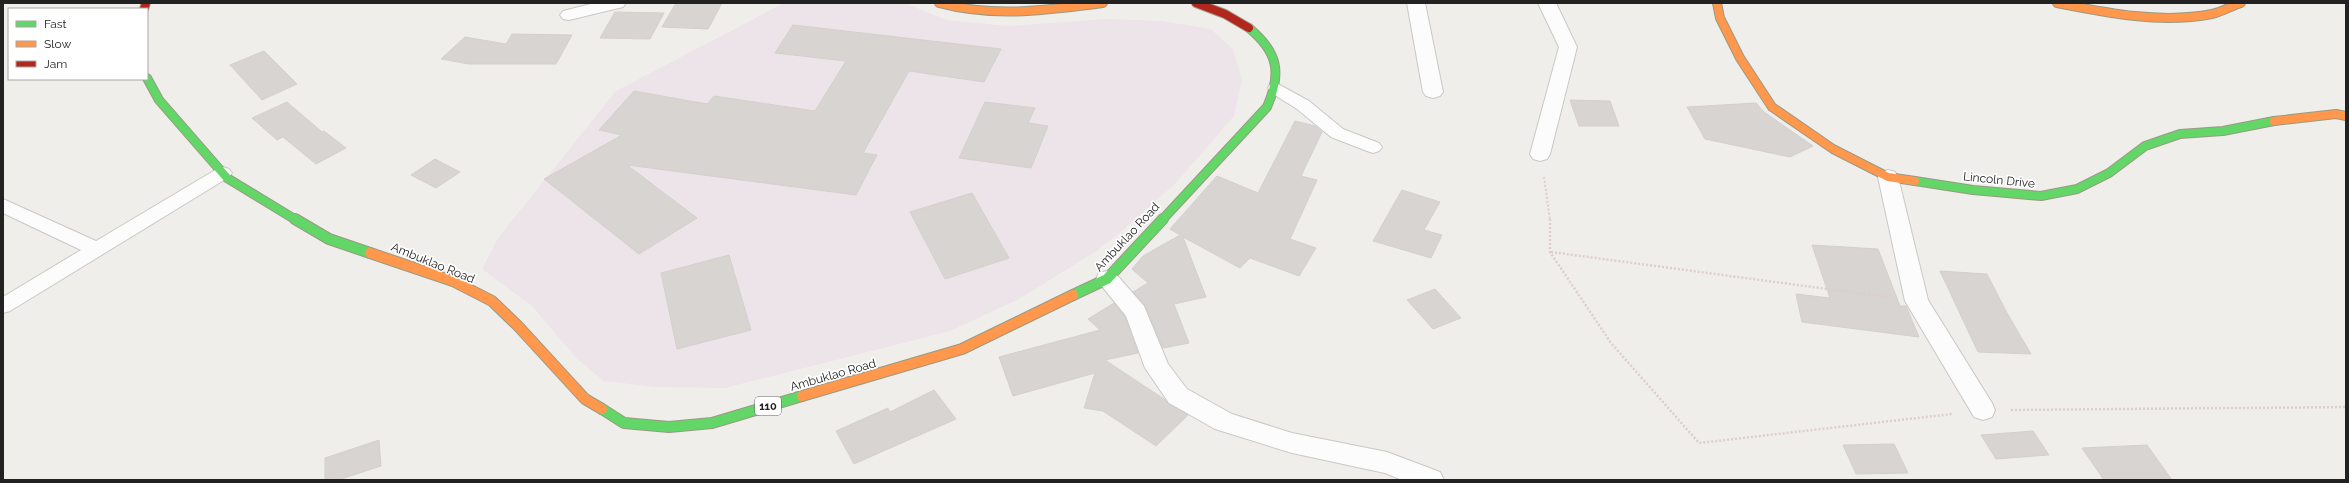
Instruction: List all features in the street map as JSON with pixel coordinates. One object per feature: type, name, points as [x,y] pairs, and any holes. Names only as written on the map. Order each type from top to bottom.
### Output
[{"type":"main road","points":[[939,3],[954,9],[997,14],[1103,3]]},
{"type":"main road","name":"Ambuklao Road","points":[[148,80],[159,100],[223,173],[282,212],[329,239],[453,281],[492,302],[518,326],[585,400],[624,423],[669,427],[712,423],[954,352],[1107,279],[1267,107],[1276,88],[1277,72],[1274,54],[1261,38],[1241,20],[1196,3]]},
{"type":"main road","name":"Lincoln Drive","points":[[1717,3],[1720,18],[1740,58],[1772,107],[1833,149],[1888,176],[1973,190],[2041,196],[2077,189],[2109,173],[2144,146],[2180,134],[2223,131],[2277,120],[2336,114],[2346,116]]},
{"type":"main road","points":[[2057,3],[2083,8],[2161,15],[2214,14],[2241,3]]},
{"type":"street","points":[[569,15],[617,3]]},
{"type":"street","points":[[1416,3],[1433,92]]},
{"type":"street","points":[[1540,154],[1568,47],[1546,3]]},
{"type":"street","points":[[1888,176],[1917,301],[1983,410]]},
{"type":"street","points":[[1107,279],[1136,312],[1157,368],[1178,396],[1224,422],[1292,443],[1387,463],[1432,480]]},
{"type":"lane","points":[[1276,88],[1303,105],[1337,133],[1373,147]]},
{"type":"lane","points":[[3,306],[223,173]]},
{"type":"lane","points":[[3,205],[96,249]]},
{"type":"path","points":[[1540,154],[1551,226],[1550,252],[1611,342],[1699,443],[1983,410],[2346,407]]},
{"type":"path","points":[[1550,252],[1917,301]]},
{"type":"shaded area","points":[[784,3],[905,3],[946,20],[1008,26],[1106,19],[1162,21],[1211,29],[1233,49],[1242,80],[1234,116],[1174,185],[1117,235],[1095,252],[1019,299],[950,331],[725,388],[655,387],[604,381],[577,359],[532,306],[482,269],[498,238],[616,91]]},
{"type":"building","points":[[676,3],[722,3],[708,29],[662,27]]},
{"type":"building","points":[[615,12],[664,13],[650,39],[600,38]]},
{"type":"building","points":[[793,25],[1001,49],[984,82],[909,71],[863,153],[877,155],[856,195],[627,165],[697,218],[639,254],[544,179],[622,135],[599,130],[634,91],[707,104],[714,96],[815,111],[846,61],[775,53]]},
{"type":"building","points":[[512,34],[572,35],[556,64],[469,64],[441,59],[465,37],[506,44]]},
{"type":"building","points":[[264,51],[297,84],[262,100],[230,65]]},
{"type":"building","points":[[1570,100],[1610,101],[1619,126],[1579,126]]},
{"type":"building","points":[[287,102],[322,132],[324,131],[346,148],[316,164],[283,137],[277,140],[252,118]]},
{"type":"building","points":[[985,102],[1035,108],[1028,123],[1048,126],[1031,168],[959,158]]},
{"type":"building","points":[[1756,103],[1764,112],[1813,146],[1790,157],[1705,139],[1687,107]]},
{"type":"building","points":[[1295,121],[1315,126],[1322,132],[1301,176],[1317,180],[1290,239],[1316,248],[1299,276],[1250,258],[1240,268],[1183,237],[1206,297],[1174,304],[1189,343],[1163,348],[1145,305],[1133,292],[1148,283],[1132,269],[1143,256],[1180,235],[1170,229],[1217,176],[1258,193]]},
{"type":"building","points":[[435,159],[460,172],[436,188],[411,175]]},
{"type":"building","points":[[1402,190],[1440,202],[1424,230],[1442,235],[1431,258],[1373,241]]},
{"type":"building","points":[[972,193],[1009,258],[945,279],[910,212]]},
{"type":"building","points":[[1812,245],[1878,249],[1900,306],[1906,306],[1919,337],[1802,322],[1796,294],[1830,298]]},
{"type":"building","points":[[729,255],[751,330],[677,349],[661,273]]},
{"type":"building","points":[[1940,271],[1987,274],[2007,313],[2031,354],[1978,352]]},
{"type":"building","points":[[1435,289],[1461,318],[1433,329],[1407,300]]},
{"type":"building","points":[[1114,303],[1125,317],[1138,353],[1105,360],[1188,415],[1156,446],[1103,411],[1084,408],[1095,373],[1013,396],[999,357],[1100,330],[1088,319]]},
{"type":"building","points":[[934,390],[956,419],[854,464],[836,431],[888,408],[890,412]]},
{"type":"building","points":[[2033,431],[2049,455],[1996,459],[1981,435]]},
{"type":"building","points":[[379,440],[381,466],[338,480],[325,480],[325,458]]},
{"type":"building","points":[[1894,444],[1908,473],[1856,474],[1843,445]]},
{"type":"building","points":[[2147,445],[2172,480],[2104,480],[2082,448]]},
{"type":"traffic: fast","points":[[1073,295],[1107,279],[1267,107],[1275,85],[1275,64],[1267,45],[1249,28]]},
{"type":"traffic: fast","points":[[148,80],[159,100],[227,178],[329,239],[370,253]]},
{"type":"traffic: fast","points":[[1915,181],[1973,190],[2041,196],[2077,189],[2109,173],[2145,146],[2180,134],[2223,131],[2274,121]]},
{"type":"traffic: fast","points":[[602,409],[624,423],[669,427],[712,423],[802,396]]},
{"type":"traffic: slow","points":[[939,3],[980,11],[1000,12],[1021,12],[1103,3]]},
{"type":"traffic: slow","points":[[1717,3],[1720,18],[1740,58],[1772,107],[1833,149],[1888,177],[1915,181]]},
{"type":"traffic: slow","points":[[2057,3],[2134,16],[2154,17],[2193,17],[2212,14],[2241,3]]},
{"type":"traffic: slow","points":[[2274,121],[2336,114],[2346,116]]},
{"type":"traffic: slow","points":[[370,253],[453,281],[492,301],[518,326],[585,399],[602,409]]},
{"type":"traffic: slow","points":[[802,396],[962,349],[1073,295]]},
{"type":"traffic: jam","points":[[144,8],[146,3]]},
{"type":"traffic: jam","points":[[1196,3],[1225,14],[1249,28]]}]
